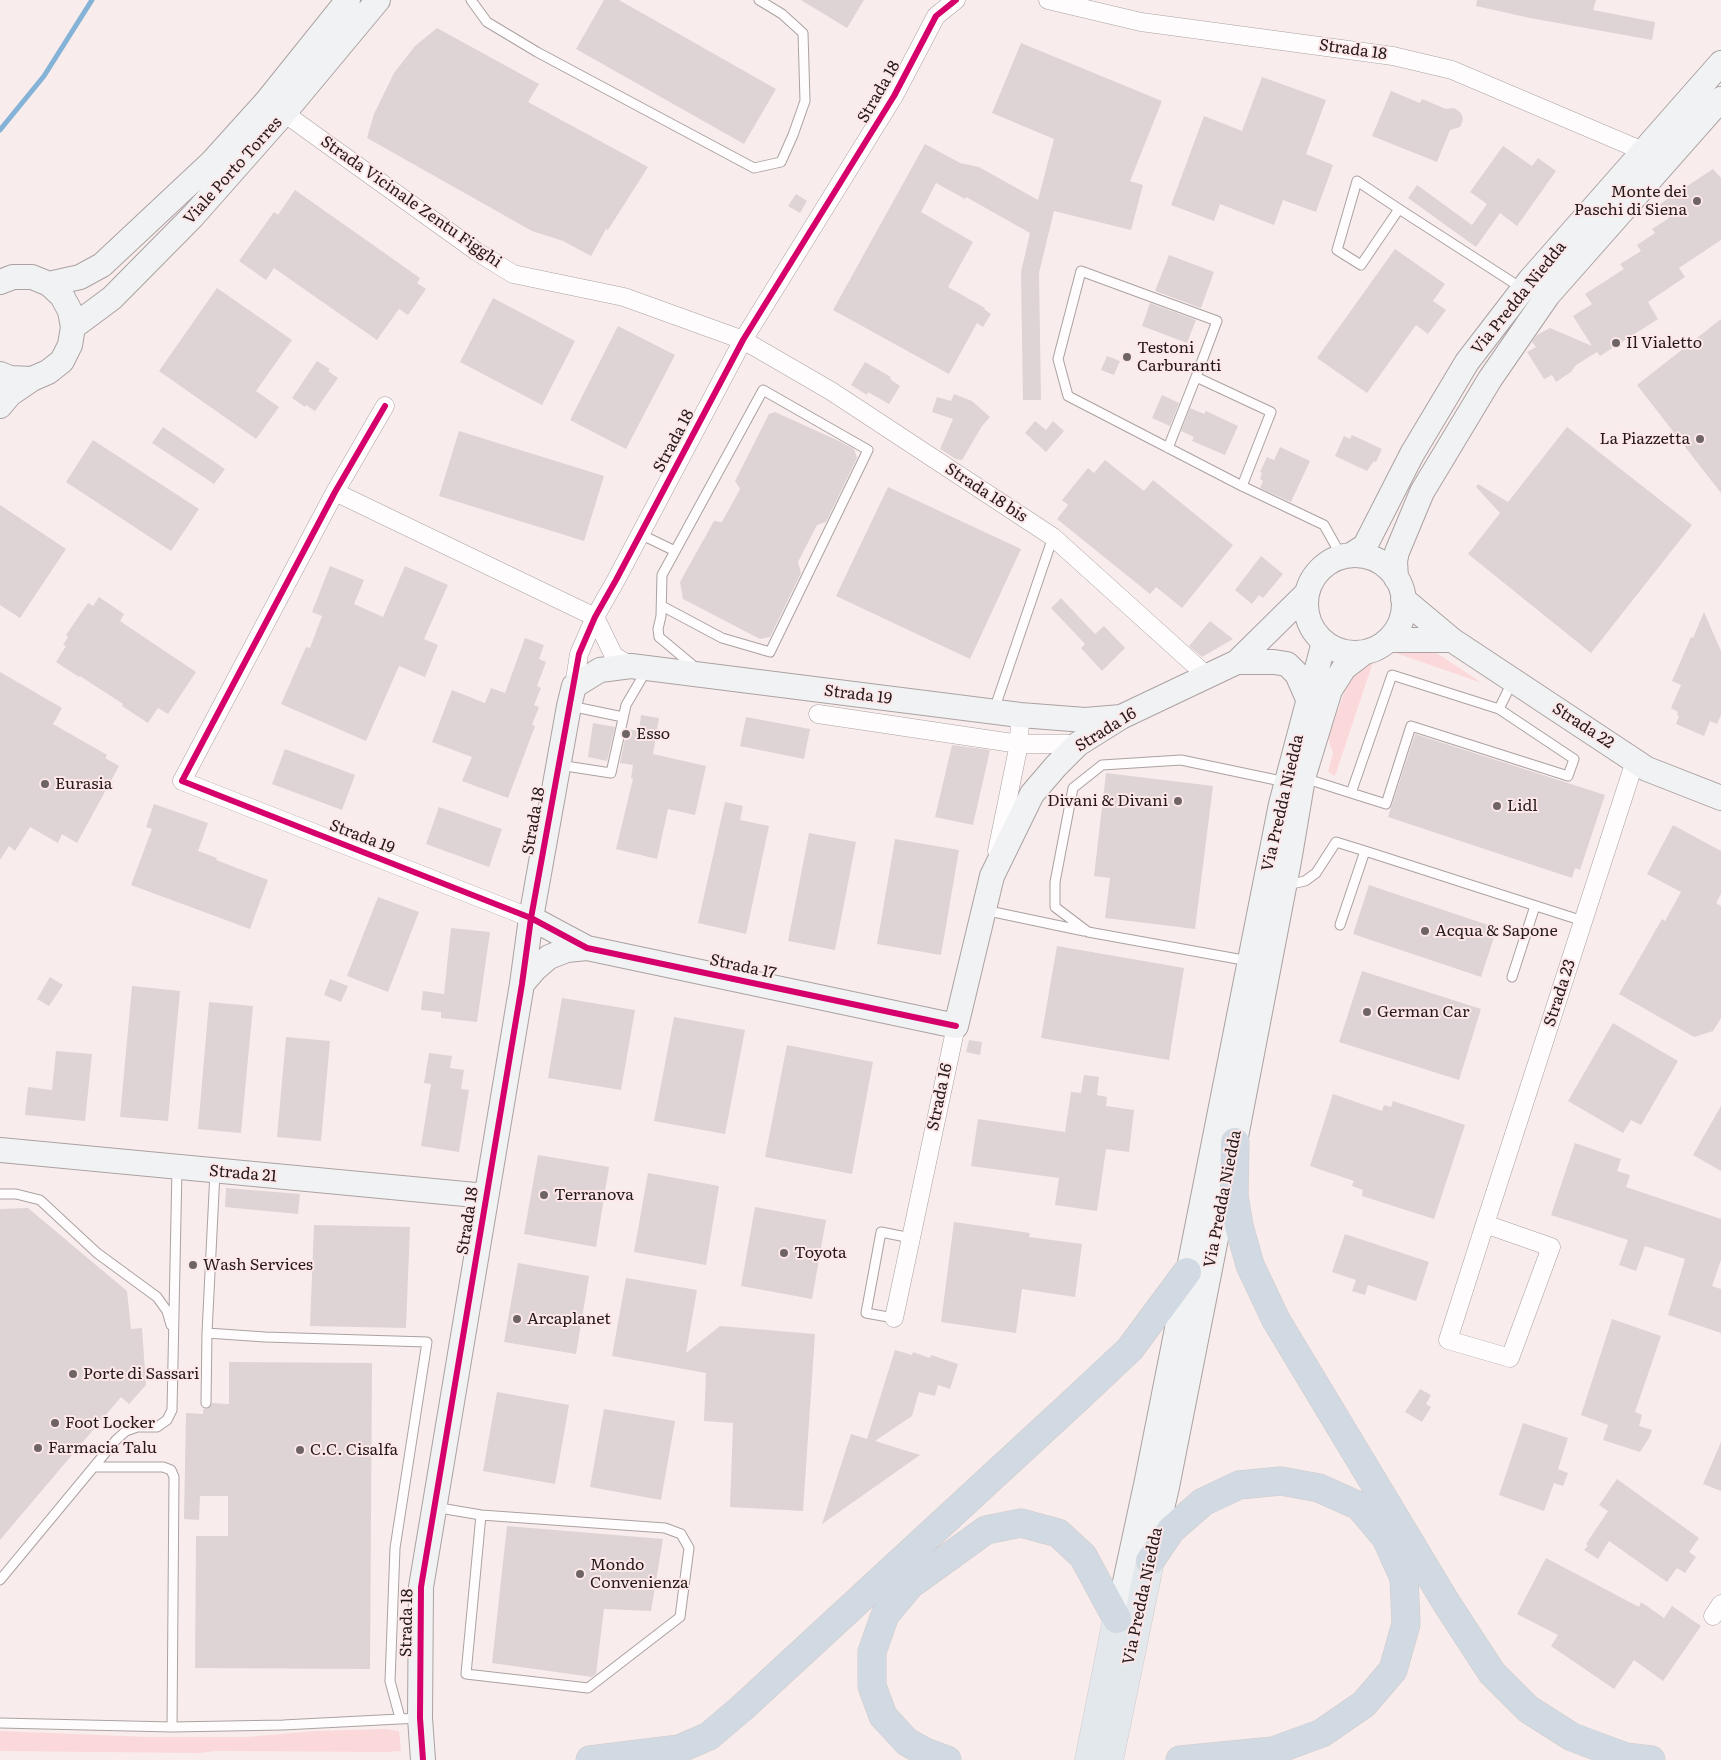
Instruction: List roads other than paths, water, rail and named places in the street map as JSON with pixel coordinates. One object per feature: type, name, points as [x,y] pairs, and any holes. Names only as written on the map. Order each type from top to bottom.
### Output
[{"type":"highway","points":[[1234,1142],[1234,1196],[1239,1226],[1250,1265],[1276,1320],[1442,1596],[1492,1673],[1528,1709],[1572,1738],[1626,1757],[1651,1760]]},
{"type":"highway","points":[[590,1760],[679,1749],[710,1736],[1130,1349],[1187,1272]]},
{"type":"highway","points":[[1150,1561],[1171,1530],[1203,1502],[1239,1485],[1280,1481],[1319,1488],[1359,1506],[1386,1538],[1404,1578],[1406,1624],[1393,1670],[1364,1704],[1322,1733],[1273,1751],[1180,1760]]},
{"type":"highway","points":[[947,1760],[923,1751],[908,1742],[884,1716],[872,1686],[872,1652],[884,1615],[910,1585],[986,1530],[1020,1523],[1058,1533],[1083,1556],[1117,1619]]},
{"type":"main road","name":"Viale Porto Torres","points":[[50,284],[80,277],[102,265],[212,162],[268,101],[348,0]]},
{"type":"main road","name":"Viale Porto Torres","points":[[73,327],[112,298],[194,216],[284,113],[378,0]]},
{"type":"main road","name":"Via Predda Niedda","points":[[1347,556],[1365,546],[1412,454],[1467,362],[1523,289],[1721,63]]},
{"type":"main road","name":"Via Predda Niedda","points":[[1400,588],[1395,561],[1397,552],[1422,492],[1490,379],[1548,295],[1721,99]]},
{"type":"main road","points":[[0,406],[10,394],[32,379],[48,372],[62,360],[70,345],[73,327],[70,311],[62,296],[50,284],[32,277],[4,277]]},
{"type":"main road","points":[[0,374],[10,378],[32,379]]},
{"type":"main road","points":[[1347,556],[1362,556],[1377,560],[1390,570],[1400,588],[1404,610],[1396,632],[1381,646],[1365,652],[1350,653],[1336,650],[1318,636],[1308,618],[1307,593],[1312,581],[1320,570],[1330,562],[1347,556]]},
{"type":"main road","name":"Strada 22","points":[[1400,588],[1452,640],[1635,761],[1647,768],[1721,798]]},
{"type":"main road","name":"Strada 16","points":[[956,1026],[992,876],[1032,794],[1078,744],[1121,717],[1237,662],[1307,593]]},
{"type":"main road","points":[[1267,633],[1318,636]]},
{"type":"main road","name":"Via Predda Niedda","points":[[1109,1760],[1168,1479],[1284,886],[1295,780],[1318,636]]},
{"type":"main road","points":[[1388,640],[1452,640]]},
{"type":"main road","name":"Via Predda Niedda","points":[[1090,1760],[1250,962],[1295,780],[1330,690],[1344,668],[1365,652]]},
{"type":"main road","points":[[1237,662],[1287,664],[1297,674],[1308,699]]},
{"type":"main road","name":"Strada 19","points":[[572,696],[600,670],[640,667],[1020,715],[1085,720],[1121,717]]},
{"type":"main road","name":"Strada 18","points":[[423,1751],[410,1718],[421,1587],[522,984],[531,918],[572,696]]},
{"type":"main road","name":"Strada 17","points":[[531,918],[587,948],[956,1026]]},
{"type":"main road","name":"Strada 17","points":[[522,984],[549,957],[567,950],[587,948]]},
{"type":"main road","name":"Strada 21","points":[[0,1150],[215,1172],[486,1196]]},
{"type":"street","name":"Strada 18","points":[[572,696],[579,654],[595,617],[743,340],[894,96],[936,8],[956,0]]},
{"type":"street","name":"Strada 18","points":[[1048,0],[1141,22],[1393,56],[1452,70],[1643,151]]},
{"type":"street","name":"Strada Vicinale Zentu Figghi","points":[[284,113],[476,250],[513,274],[624,296],[743,340]]},
{"type":"street","name":"Strada 18 bis","points":[[743,340],[831,391],[1053,537],[1207,676]]},
{"type":"street","points":[[385,406],[335,492],[595,617]]},
{"type":"street","name":"Strada 19","points":[[335,492],[182,781],[531,918]]},
{"type":"street","name":"Strada 19","points":[[595,617],[614,656],[640,667]]},
{"type":"street","points":[[818,714],[1019,744],[1078,744]]},
{"type":"street","name":"Strada 16","points":[[992,876],[1019,744],[1020,715]]},
{"type":"street","name":"Strada 19","points":[[1038,744],[1085,720]]},
{"type":"street","name":"Strada 23","points":[[1486,1224],[1551,1247],[1510,1358],[1448,1340],[1635,761]]},
{"type":"street","name":"Strada 16","points":[[894,1318],[956,1026]]},
{"type":"lane","points":[[471,0],[487,22],[546,56],[754,168],[781,162],[805,101],[802,33],[782,14],[759,0]]},
{"type":"lane","points":[[1399,209],[1361,265],[1337,250],[1357,181],[1523,289]]},
{"type":"lane","points":[[1168,448],[1217,320],[1081,271],[1058,359],[1068,396],[1168,448],[1242,486],[1324,525],[1347,556]]},
{"type":"lane","points":[[1196,376],[1271,412],[1242,486]]},
{"type":"lane","points":[[662,606],[722,638],[770,652],[868,450],[763,390],[662,575],[662,606],[658,629],[660,637],[706,676]]},
{"type":"lane","points":[[640,534],[675,551]]},
{"type":"lane","points":[[993,712],[1053,537]]},
{"type":"lane","points":[[558,764],[610,773],[626,705],[640,667]]},
{"type":"lane","points":[[1088,932],[1055,907],[1055,882],[1073,788],[1102,765],[1181,760],[1295,780],[1352,793],[1386,804],[1411,726],[1568,776],[1574,759],[1499,710],[1392,675],[1352,793]]},
{"type":"lane","points":[[1499,710],[1513,680]]},
{"type":"lane","points":[[572,696],[623,717]]},
{"type":"lane","points":[[1284,886],[1305,881],[1316,874],[1336,842],[1583,922]]},
{"type":"lane","points":[[1340,925],[1365,851]]},
{"type":"lane","points":[[1512,977],[1534,906]]},
{"type":"lane","points":[[984,910],[1088,932],[1250,962]]},
{"type":"lane","points":[[0,1580],[116,1440],[126,1431],[137,1427],[157,1427],[167,1420],[172,1410],[177,1168]]},
{"type":"lane","points":[[206,1403],[207,1333],[215,1172]]},
{"type":"lane","points":[[0,1194],[16,1194],[40,1200],[98,1252],[157,1297],[167,1312],[174,1332]]},
{"type":"lane","points":[[894,1318],[866,1313],[881,1232],[911,1238]]},
{"type":"lane","points":[[1,1723],[172,1727],[283,1725],[410,1718],[390,1681],[395,1548],[427,1342],[207,1333]]},
{"type":"lane","points":[[94,1467],[164,1466],[170,1470],[174,1477],[172,1727]]},
{"type":"lane","points":[[434,1508],[481,1515],[666,1528],[681,1534],[689,1548],[680,1618],[588,1688],[466,1674],[481,1515]]},
{"type":"waterway","points":[[0,130],[44,76],[92,0]]},
{"type":"place","name":"Monte dei Paschi di Siena","points":[[1697,201]]},
{"type":"place","name":"Il Vialetto","points":[[1616,343]]},
{"type":"place","name":"Testoni Carburanti","points":[[1127,357]]},
{"type":"place","name":"La Piazzetta","points":[[1700,439]]},
{"type":"place","name":"Esso","points":[[626,734]]},
{"type":"place","name":"Eurasia","points":[[45,784]]},
{"type":"place","name":"Divani & Divani","points":[[1178,801]]},
{"type":"place","name":"Lidl","points":[[1497,806]]},
{"type":"place","name":"Acqua & Sapone","points":[[1425,931]]},
{"type":"place","name":"German Car","points":[[1367,1012]]},
{"type":"place","name":"Terranova","points":[[544,1195]]},
{"type":"place","name":"Toyota","points":[[784,1253]]},
{"type":"place","name":"Wash Services","points":[[193,1265]]},
{"type":"place","name":"Arcaplanet","points":[[517,1319]]},
{"type":"place","name":"Porte di Sassari","points":[[73,1374]]},
{"type":"place","name":"Foot Locker","points":[[55,1423]]},
{"type":"place","name":"Farmacia Talu","points":[[38,1448]]},
{"type":"place","name":"C.C. Cisalfa","points":[[300,1450]]},
{"type":"place","name":"Mondo Convenienza","points":[[580,1574]]}]
